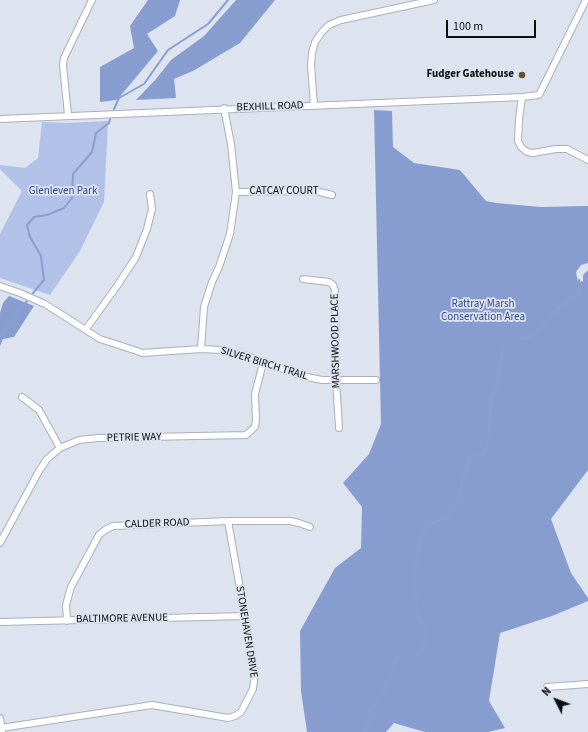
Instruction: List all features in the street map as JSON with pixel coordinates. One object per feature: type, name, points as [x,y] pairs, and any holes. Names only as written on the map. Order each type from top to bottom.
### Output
[{"type":"street","points":[[68,115],[63,65],[64,58],[92,0]]},
{"type":"street","points":[[314,106],[311,65],[312,53],[315,42],[329,25],[341,20],[434,0]]},
{"type":"street","name":"BEXHILL ROAD","points":[[0,119],[539,95],[586,0]]},
{"type":"street","points":[[522,96],[518,141],[521,147],[527,152],[556,149],[567,150],[588,160]]},
{"type":"street","points":[[201,349],[204,307],[230,234],[236,192],[224,108]]},
{"type":"street","name":"CATCAY COURT","points":[[236,192],[316,191],[332,195]]},
{"type":"street","points":[[86,329],[136,257],[147,229],[152,209],[150,194]]},
{"type":"street","name":"MARSHWOOD PLACE","points":[[303,279],[329,282],[333,285],[335,290],[336,380],[339,428]]},
{"type":"street","name":"SILVER BIRCH TRAIL","points":[[0,286],[45,304],[100,339],[142,352],[201,349],[221,350],[246,356],[302,376],[322,380],[376,380]]},
{"type":"street","name":"PETRIE WAY","points":[[0,542],[39,470],[47,459],[60,448],[79,440],[92,439],[246,435],[255,427],[255,394],[263,363]]},
{"type":"street","points":[[22,397],[39,410],[60,448]]},
{"type":"street","name":"CALDER ROAD","points":[[67,620],[66,605],[71,587],[99,535],[105,530],[119,525],[290,521],[310,527]]},
{"type":"street","name":"STONEHAVEN DRIVE","points":[[2,730],[152,705],[228,718],[241,712],[245,707],[253,689],[255,673],[228,522]]},
{"type":"street","name":"BALTIMORE AVENUE","points":[[0,622],[244,616]]},
{"type":"street","points":[[547,687],[588,684]]},
{"type":"street","points":[[0,718],[2,730]]},
{"type":"green space","points":[[148,0],[180,0],[175,16],[147,34],[158,51],[117,100],[100,102],[100,67],[134,48],[130,26]]},
{"type":"green space","points":[[236,0],[275,0],[240,43],[193,71],[174,79],[176,98],[136,100],[156,79],[171,60],[204,36]]},
{"type":"green space","name":"Rattray Marsh Conservation Area","points":[[374,110],[392,111],[393,147],[414,163],[460,170],[486,201],[541,207],[588,206],[588,263],[581,265],[576,272],[578,282],[583,281],[583,275],[588,270],[588,470],[551,519],[571,573],[588,598],[588,601],[552,616],[500,633],[489,701],[505,728],[488,732],[425,732],[394,723],[386,732],[307,732],[301,691],[300,631],[335,568],[361,548],[362,507],[343,483],[369,454],[381,424]]},
{"type":"green space","name":"Glenleven Park","points":[[108,121],[104,202],[80,251],[50,295],[0,278],[0,234],[22,191],[0,169],[0,165],[25,168],[38,158],[42,122],[66,123]]},
{"type":"green space","points":[[9,296],[34,306],[14,337],[3,339],[0,346],[0,313],[3,303]]},
{"type":"waterway","points":[[114,109],[119,98],[144,84],[168,50],[208,24],[228,0]]},
{"type":"waterway","points":[[33,293],[44,280],[41,256],[30,237],[27,225],[34,217],[47,215],[64,208],[72,198],[73,174],[92,152],[96,133],[109,123],[110,119]]},
{"type":"waterway","points":[[365,732],[373,707],[386,687],[397,657],[414,656],[423,650],[426,629],[418,619],[415,582],[416,561],[422,534],[428,525],[448,517],[459,499],[462,482],[470,457],[484,455],[489,435],[491,399],[496,389],[504,344],[533,336],[559,307],[579,293],[579,280]]},
{"type":"waterway","points":[[0,337],[27,301]]},
{"type":"place","name":"Fudger Gatehouse","points":[[522,75]]}]
